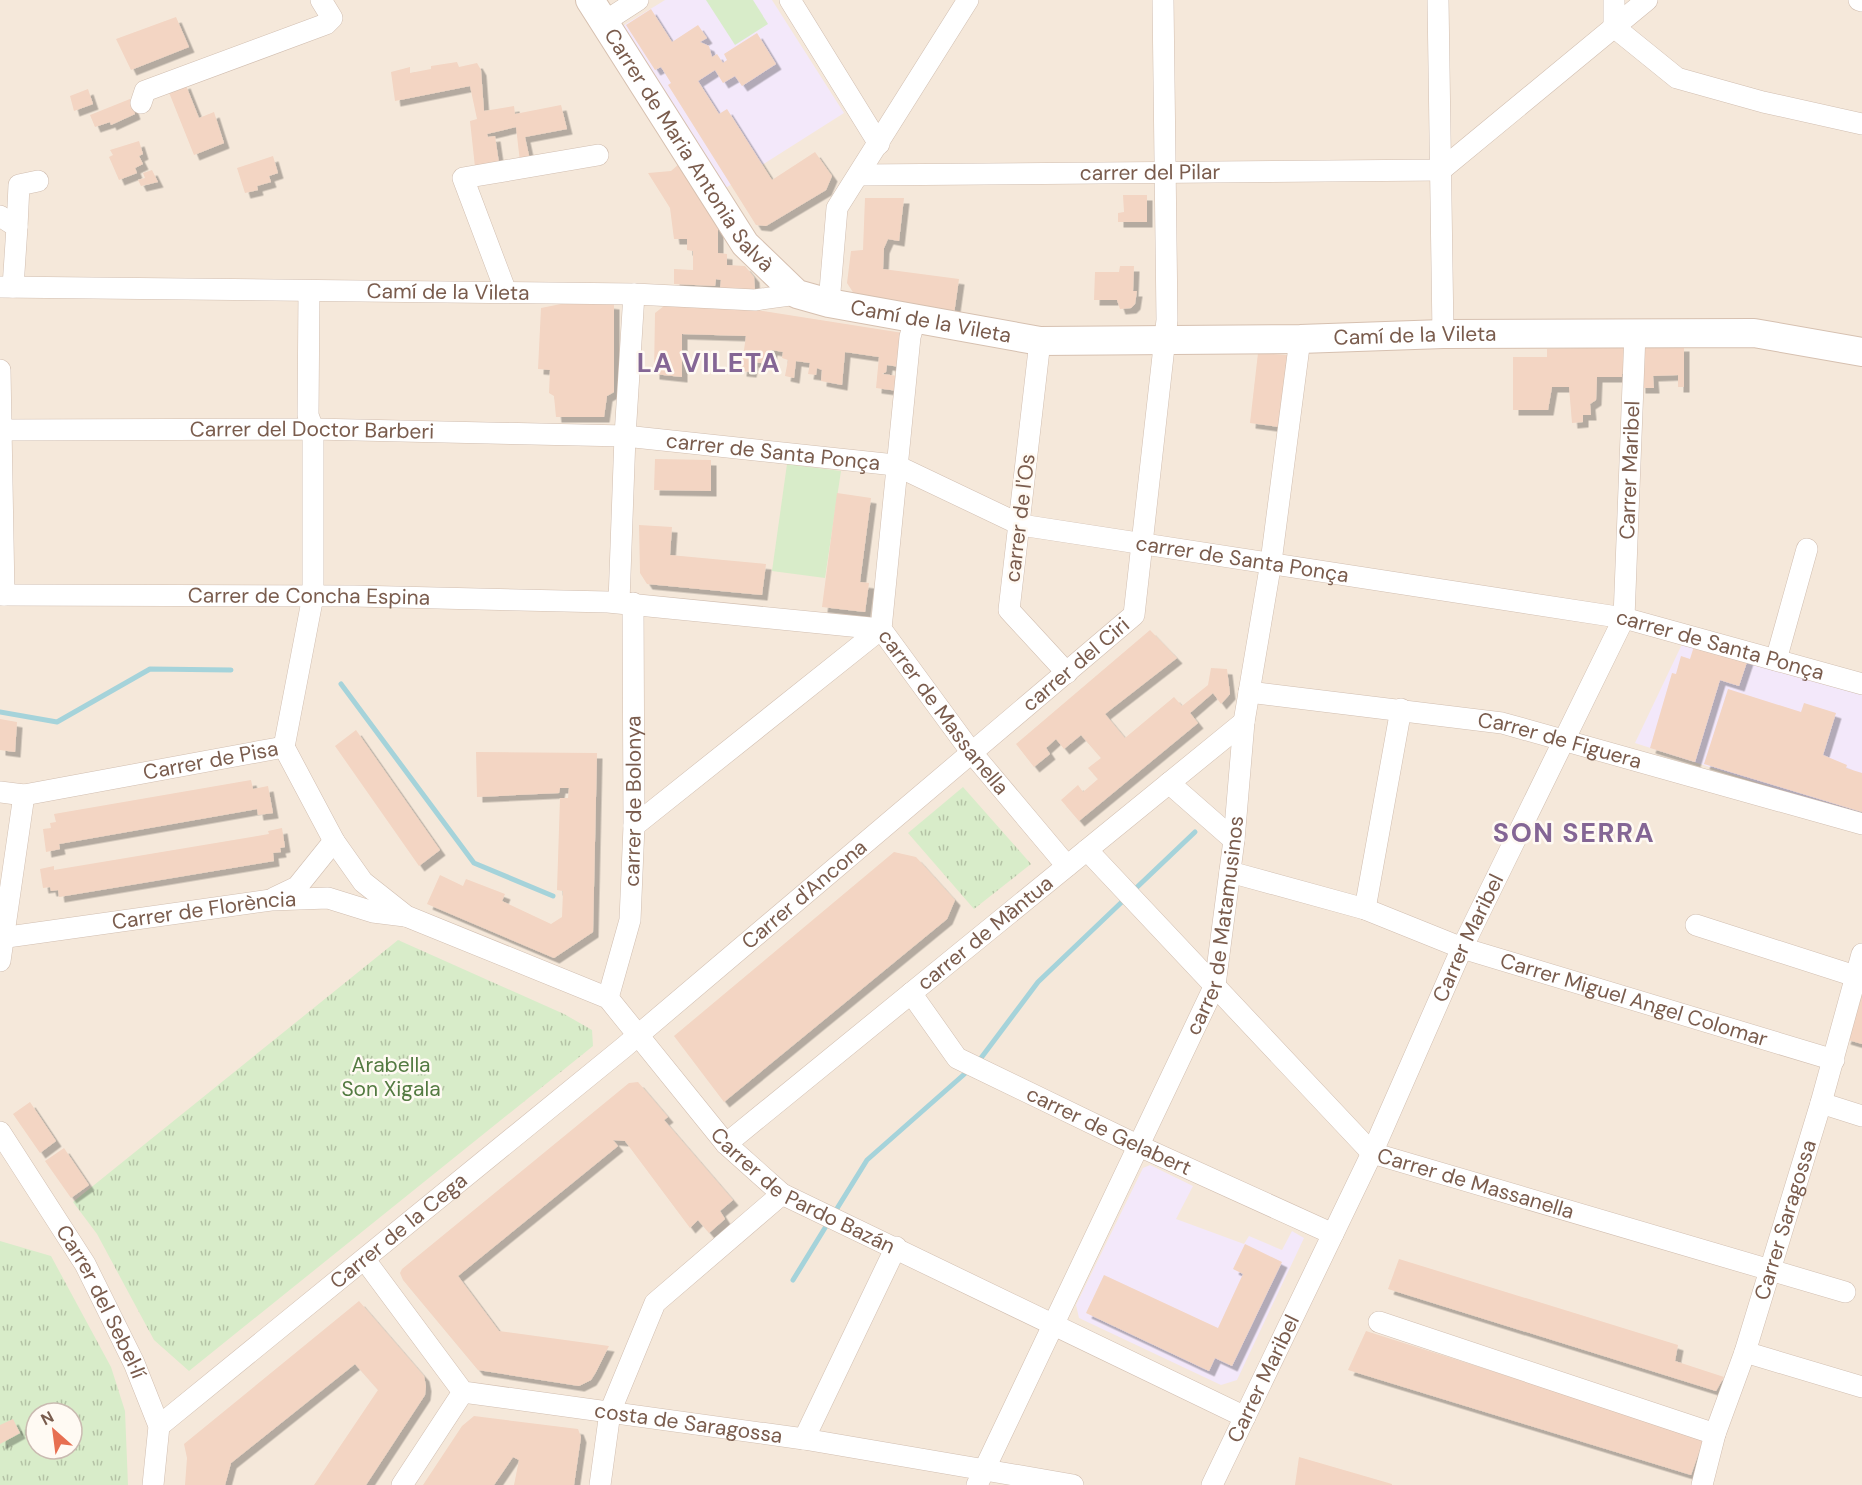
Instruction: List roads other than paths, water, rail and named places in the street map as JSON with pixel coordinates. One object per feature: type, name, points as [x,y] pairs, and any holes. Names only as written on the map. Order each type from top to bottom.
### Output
[{"type":"street","points":[[141,103],[146,91],[326,24],[332,18],[321,0]]},
{"type":"street","points":[[597,11],[638,0]]},
{"type":"street","points":[[790,0],[879,144]]},
{"type":"street","points":[[829,303],[837,208],[968,0]]},
{"type":"street","name":"carrer del Ciri","points":[[972,753],[1134,615],[1166,341],[1163,0]]},
{"type":"street","points":[[1438,0],[1443,334]]},
{"type":"street","points":[[1614,0],[1614,27]]},
{"type":"street","points":[[1441,170],[1647,0]]},
{"type":"street","name":"Carrer de Maria Antonia Salvà","points":[[597,11],[745,244],[797,294]]},
{"type":"street","points":[[1614,27],[1677,78],[1763,102],[1862,124]]},
{"type":"street","points":[[506,292],[464,178],[598,155]]},
{"type":"street","name":"carrer del Pilar","points":[[859,175],[1441,170]]},
{"type":"street","points":[[7,287],[8,222],[18,185],[38,181]]},
{"type":"street","name":"Camí de la Vileta","points":[[7,287],[634,294],[755,300],[797,294],[829,303],[1040,341],[1300,339],[1443,334],[1754,333],[1862,352]]},
{"type":"street","points":[[284,747],[313,596],[314,429],[308,415],[309,292]]},
{"type":"street","name":"carrer de Bolonya","points":[[608,998],[630,920],[634,826],[626,603],[625,436],[634,294]]},
{"type":"street","name":"carrer de Massanella","points":[[915,319],[910,337],[895,465],[881,629],[972,753],[1067,866]]},
{"type":"street","name":"Carrer Maribel","points":[[1212,1485],[1372,1153],[1462,948],[1624,618],[1635,333]]},
{"type":"street","name":"carrer de Matamusinos","points":[[981,1477],[1215,985],[1234,840],[1244,722],[1270,562],[1300,339]]},
{"type":"street","name":"carrer de l'Os","points":[[1040,341],[1021,525],[1009,610],[1067,673]]},
{"type":"street","points":[[0,370],[2,595]]},
{"type":"street","name":"Carrer del Doctor Barberi","points":[[1,430],[314,429],[625,436]]},
{"type":"street","name":"carrer de Santa Ponça","points":[[625,436],[895,465],[1021,525],[1624,618],[1862,684]]},
{"type":"street","points":[[1776,660],[1807,549]]},
{"type":"street","name":"Carrer de Concha Espina","points":[[2,595],[313,596],[626,603],[881,629]]},
{"type":"street","points":[[634,826],[881,629]]},
{"type":"street","name":"Carrer de Figuera","points":[[1249,692],[1502,723],[1564,738],[1862,824]]},
{"type":"street","points":[[1365,909],[1401,709]]},
{"type":"street","name":"carrer de Màntua","points":[[726,1144],[1244,722]]},
{"type":"street","name":"Carrer de Pisa","points":[[0,792],[24,795],[284,747],[334,841],[363,882],[406,916]]},
{"type":"street","name":"Carrer d'Ancona","points":[[636,1035],[972,753]]},
{"type":"street","points":[[1169,783],[1234,840]]},
{"type":"street","points":[[0,961],[24,795]]},
{"type":"street","points":[[271,900],[297,887],[334,841]]},
{"type":"street","name":"Carrer de Massanella","points":[[1087,850],[1372,1153],[1770,1272],[1845,1292]]},
{"type":"street","name":"Carrer Miguel Angel Colomar","points":[[1230,872],[1365,909],[1462,948],[1834,1060]]},
{"type":"street","name":"Carrer de Florència","points":[[2,938],[271,900],[328,898],[374,912],[406,916]]},
{"type":"street","points":[[406,916],[608,998]]},
{"type":"street","points":[[1696,925],[1855,976]]},
{"type":"street","name":"Carrer Saragossa","points":[[1702,1485],[1715,1434],[1745,1352],[1834,1060],[1862,954]]},
{"type":"street","name":"carrer de Gelabert","points":[[911,993],[957,1058],[1139,1146],[1333,1234]]},
{"type":"street","name":"Carrer de Pardo Bazán","points":[[608,998],[726,1144],[782,1194],[1245,1417]]},
{"type":"street","name":"Carrer de la Cega","points":[[159,1426],[365,1260],[636,1035]]},
{"type":"street","points":[[1821,1103],[1862,1116]]},
{"type":"street","name":"Carrer del Sebel·lí","points":[[0,1132],[85,1264],[134,1363],[159,1426],[153,1485]]},
{"type":"street","points":[[600,1485],[610,1412],[655,1303],[782,1194]]},
{"type":"street","points":[[804,1439],[896,1247]]},
{"type":"street","points":[[365,1260],[463,1392],[402,1485]]},
{"type":"street","points":[[1379,1322],[1715,1434]]},
{"type":"street","points":[[1745,1352],[1862,1387]]},
{"type":"street","name":"costa de Saragossa","points":[[463,1392],[804,1439],[981,1477],[1073,1485]]},
{"type":"waterway","points":[[0,712],[57,722],[150,669],[231,670]]},
{"type":"waterway","points":[[341,684],[474,863],[553,896]]},
{"type":"waterway","points":[[1133,891],[1195,832]]},
{"type":"waterway","points":[[978,1062],[1038,982],[1126,898]]},
{"type":"waterway","points":[[833,1215],[867,1160],[969,1070]]},
{"type":"waterway","points":[[793,1280],[828,1223]]},
{"type":"district","name":"LA VILETA","points":[[709,362]]},
{"type":"district","name":"SON SERRA","points":[[1574,832]]},
{"type":"park label","name":"Arabella Son Xigala","points":[[391,1077]]}]
